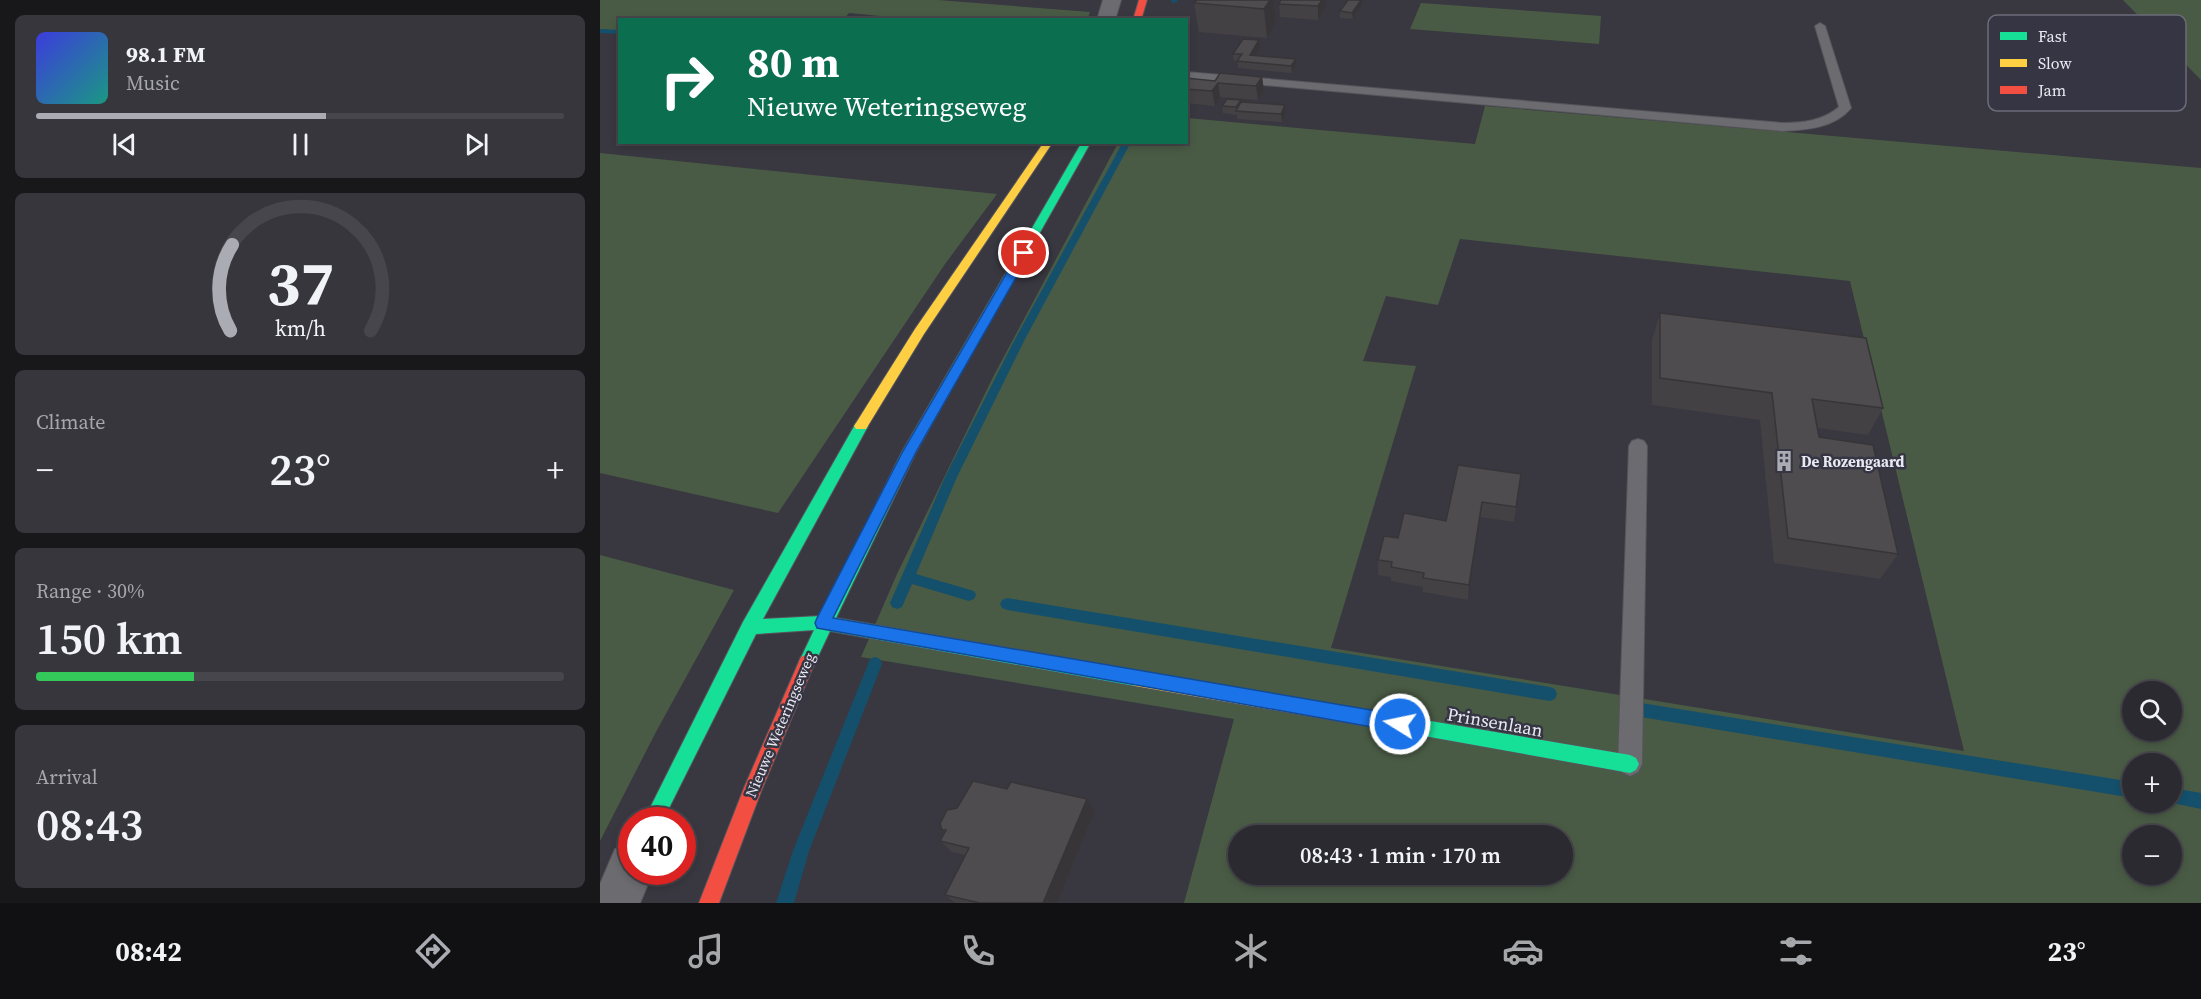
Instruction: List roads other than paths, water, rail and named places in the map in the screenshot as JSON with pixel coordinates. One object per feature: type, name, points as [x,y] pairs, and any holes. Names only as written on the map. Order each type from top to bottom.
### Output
[{"type":"street","points":[[1107,18],[1112,0]]},
{"type":"street","points":[[1138,18],[1143,0]]},
{"type":"street","points":[[659,807],[749,627],[846,450],[902,358],[1048,144]]},
{"type":"street","name":"Nieuwe Weteringseweg","points":[[709,903],[728,850],[823,623],[909,451],[1087,144]]},
{"type":"street","name":"Prinsenlaan","points":[[749,627],[823,623],[1630,764]]},
{"type":"street","points":[[616,903],[624,885]]},
{"type":"lane","points":[[1188,75],[1782,127],[1814,126],[1833,119],[1845,108],[1820,26]]},
{"type":"lane","points":[[1630,764],[1638,446]]},
{"type":"waterway","points":[[600,31],[618,32]]},
{"type":"waterway","points":[[897,603],[951,477],[1019,341],[1126,144]]},
{"type":"waterway","points":[[910,578],[969,595]]},
{"type":"waterway","points":[[1007,604],[1550,694]]},
{"type":"waterway","points":[[785,903],[801,851],[875,664]]},
{"type":"waterway","points":[[1635,709],[2122,788]]},
{"type":"waterway","points":[[2182,798],[2201,801]]},
{"type":"place","name":"De Rozengaard","points":[[1784,461]]}]
